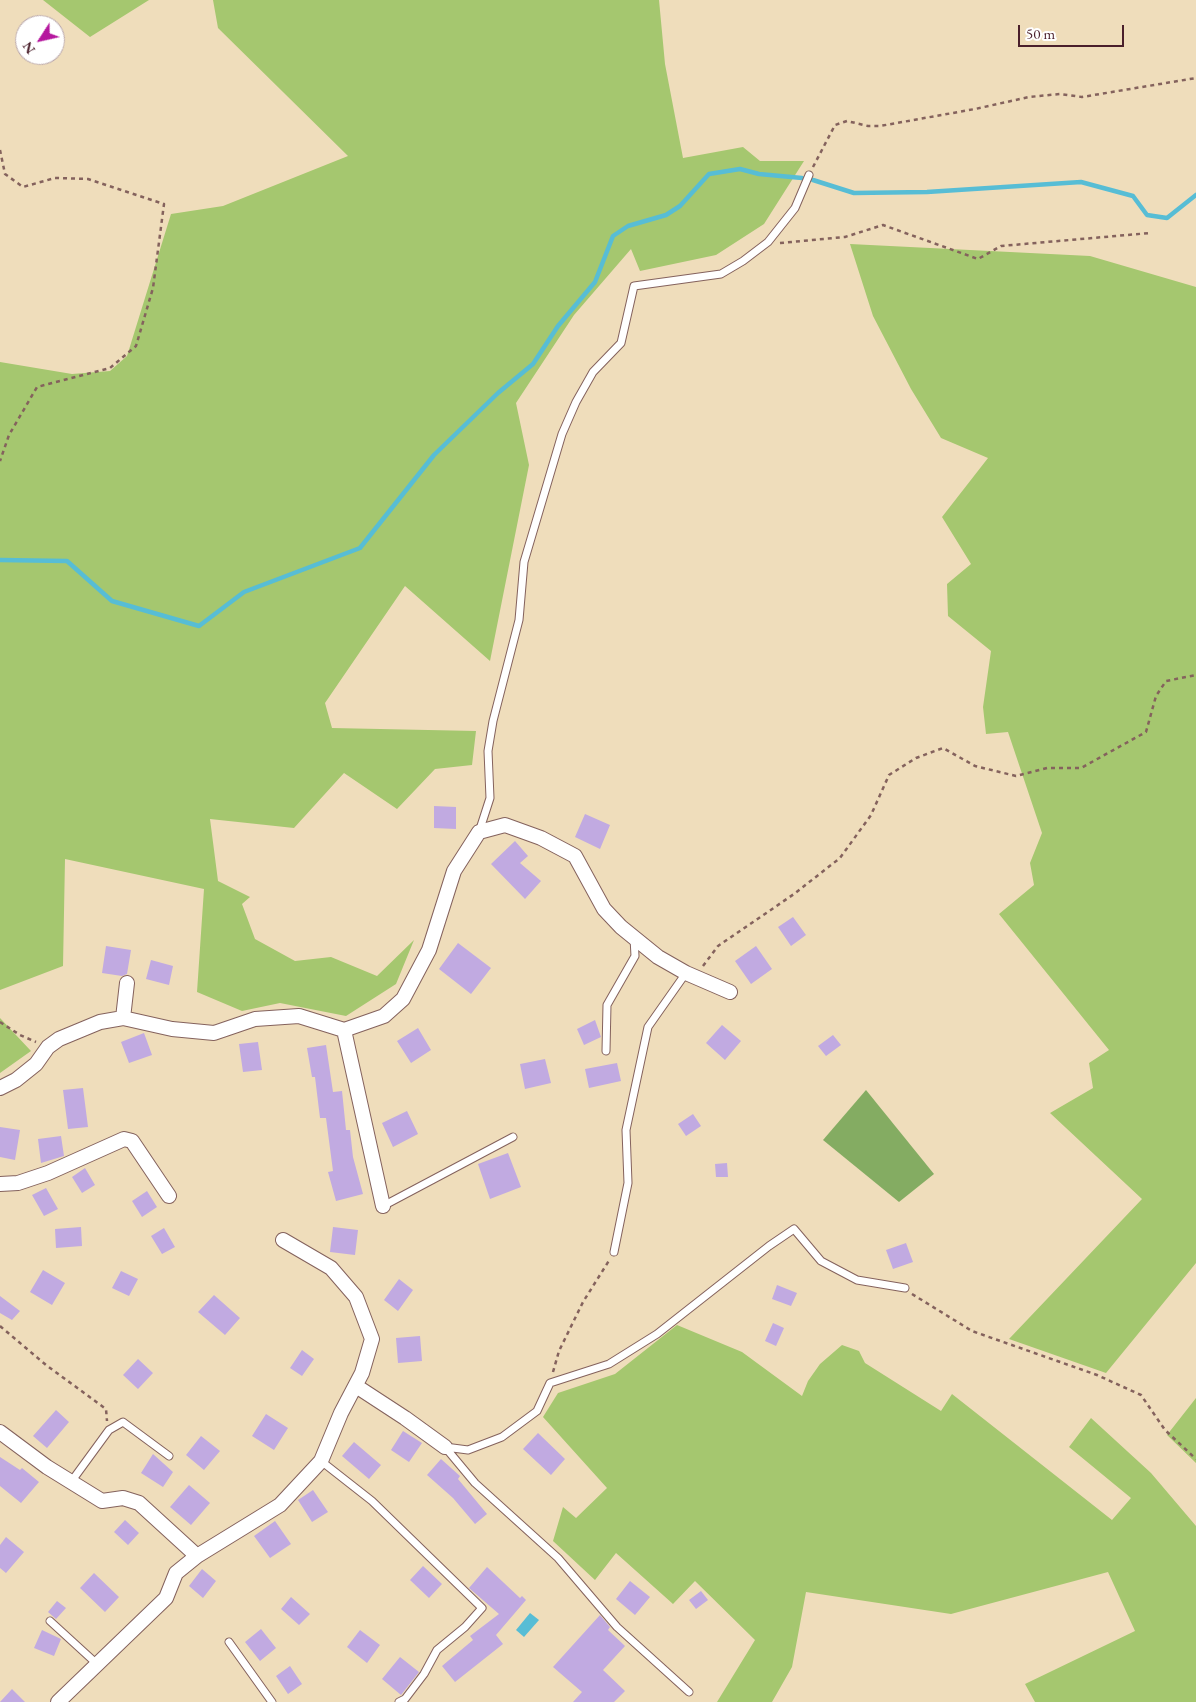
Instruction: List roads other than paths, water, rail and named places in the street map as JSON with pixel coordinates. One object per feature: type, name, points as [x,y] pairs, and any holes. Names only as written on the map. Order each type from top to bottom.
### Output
[{"type":"street","points":[[0,1088],[16,1080],[36,1064],[48,1047],[59,1040],[100,1022],[123,1018],[172,1029],[214,1033],[256,1019],[299,1016],[344,1030],[384,1016],[403,999],[429,950],[454,870],[478,832],[505,825],[541,838],[575,856],[604,909],[634,938],[658,957],[690,975],[730,992]]},
{"type":"street","points":[[123,1018],[127,983]]},
{"type":"street","points":[[344,1030],[383,1206]]},
{"type":"street","points":[[0,1184],[18,1183],[48,1173],[124,1139],[132,1141],[169,1196]]},
{"type":"street","points":[[58,1702],[166,1598],[176,1573],[197,1556],[280,1505],[321,1461],[341,1413],[362,1373],[372,1339],[356,1297],[331,1268],[283,1240]]},
{"type":"street","points":[[356,1386],[445,1447]]},
{"type":"street","points":[[0,1432],[70,1482],[102,1501],[123,1498],[139,1503],[197,1556]]},
{"type":"lane","points":[[478,832],[490,798],[488,751],[493,721],[519,620],[524,562],[562,434],[576,402],[594,372],[621,343],[634,286],[721,274],[768,242],[795,208],[809,175]]},
{"type":"lane","points":[[606,1051],[607,1005],[635,956],[634,938]]},
{"type":"lane","points":[[614,1252],[628,1183],[626,1130],[648,1027],[690,975]]},
{"type":"lane","points":[[383,1206],[513,1137]]},
{"type":"lane","points":[[445,1447],[468,1450],[502,1438],[537,1411],[550,1383],[609,1364],[657,1334],[769,1246],[794,1229],[821,1261],[857,1280],[905,1288]]},
{"type":"lane","points":[[70,1482],[109,1430],[123,1422],[169,1456]]},
{"type":"lane","points":[[445,1447],[475,1483],[558,1558],[617,1627],[689,1692]]},
{"type":"lane","points":[[321,1461],[372,1501],[482,1608],[464,1628],[437,1650],[424,1674],[405,1699],[399,1702]]},
{"type":"lane","points":[[50,1621],[97,1664]]},
{"type":"lane","points":[[230,1642],[272,1702]]},
{"type":"water","points":[[530,1613],[539,1620],[524,1637],[516,1630]]},
{"type":"waterway","points":[[0,560],[67,561],[112,601],[199,626],[244,592],[360,548],[434,455],[498,393],[533,364],[558,326],[595,282],[613,236],[628,226],[666,215],[680,206],[709,174],[740,169],[759,174],[802,178]]},
{"type":"waterway","points":[[813,180],[854,193],[927,192],[1081,182],[1133,196],[1147,215],[1167,218],[1196,195]]}]
